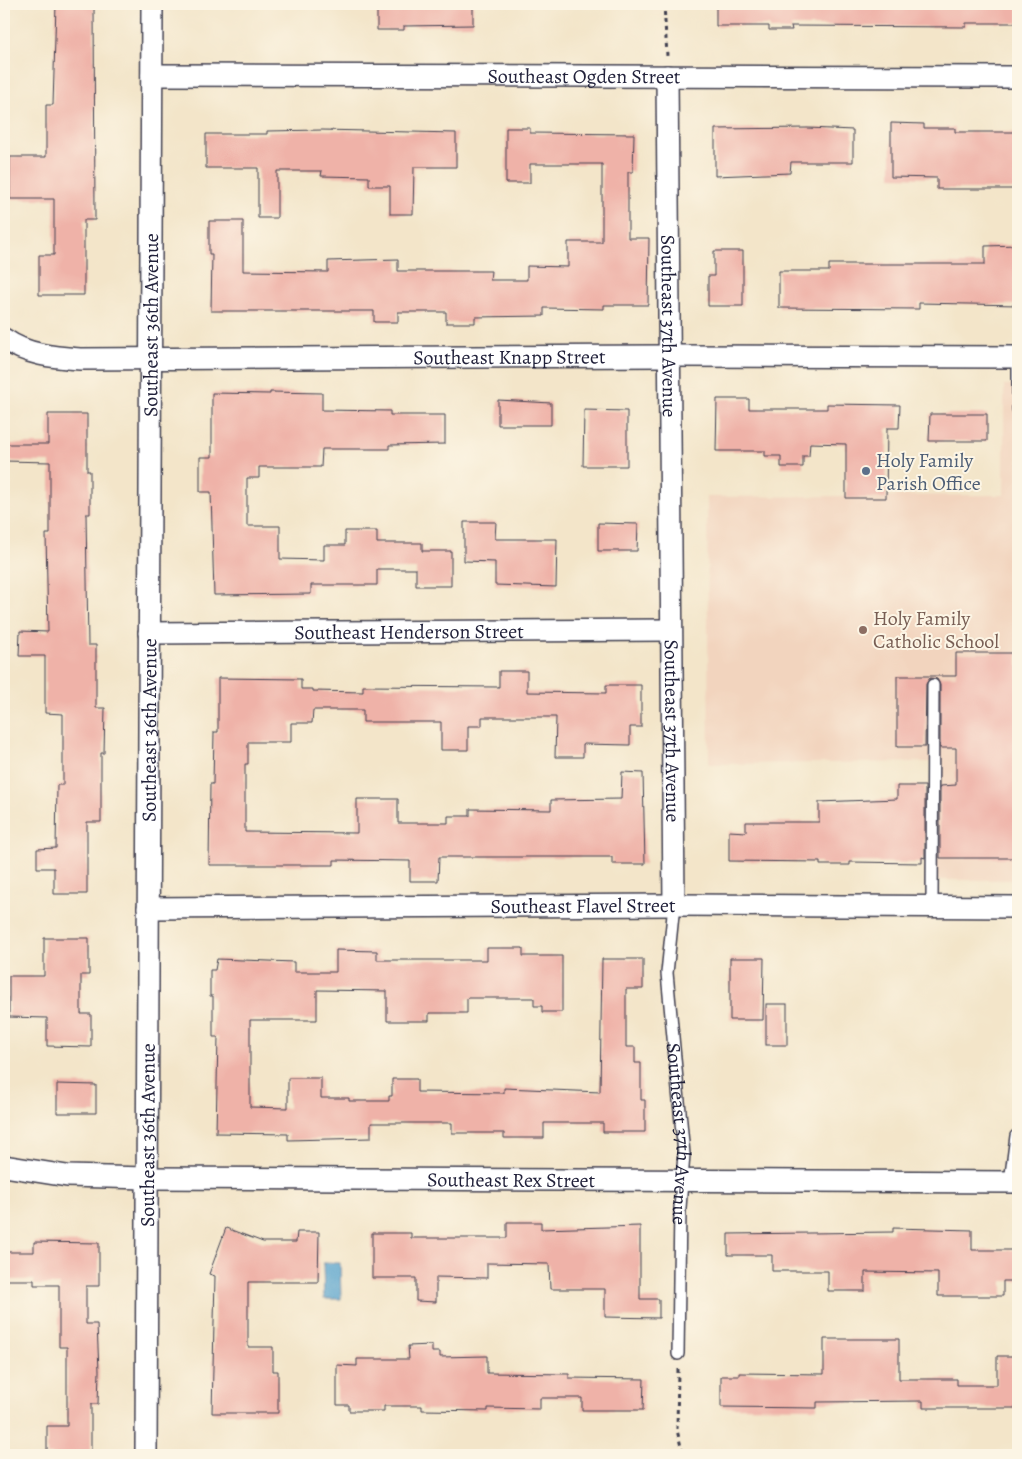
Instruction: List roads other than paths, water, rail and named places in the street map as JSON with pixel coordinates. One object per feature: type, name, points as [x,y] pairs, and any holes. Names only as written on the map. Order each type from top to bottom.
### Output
[{"type":"street","name":"Southeast 36th Avenue","points":[[146,1455],[152,4]]},
{"type":"street","name":"Southeast Ogden Street","points":[[152,75],[1018,77]]},
{"type":"street","name":"Southeast 37th Avenue","points":[[667,76],[670,630],[674,905]]},
{"type":"street","name":"Southeast Knapp Street","points":[[4,339],[15,347],[45,356],[80,359],[668,356],[1018,357]]},
{"type":"street","name":"Southeast Henderson Street","points":[[149,633],[670,630]]},
{"type":"street","name":"Southeast Flavel Street","points":[[148,908],[674,905],[1018,907]]},
{"type":"street","name":"Southeast Rex Street","points":[[4,1166],[67,1176],[147,1178],[1014,1182]]},
{"type":"lane","points":[[1018,357],[1018,409]]},
{"type":"lane","points":[[932,906],[934,685]]},
{"type":"lane","name":"Southeast 37th Avenue","points":[[674,905],[667,973],[684,1154],[684,1181],[680,1208],[678,1354]]},
{"type":"lane","points":[[1014,1182],[1016,1136],[1018,1136]]},
{"type":"water","points":[[323,1263],[340,1263],[341,1299],[324,1299]]},
{"type":"place","name":"Holy Family Parish Office","points":[[866,471]]},
{"type":"place","name":"Holy Family Catholic School","points":[[863,630]]}]
